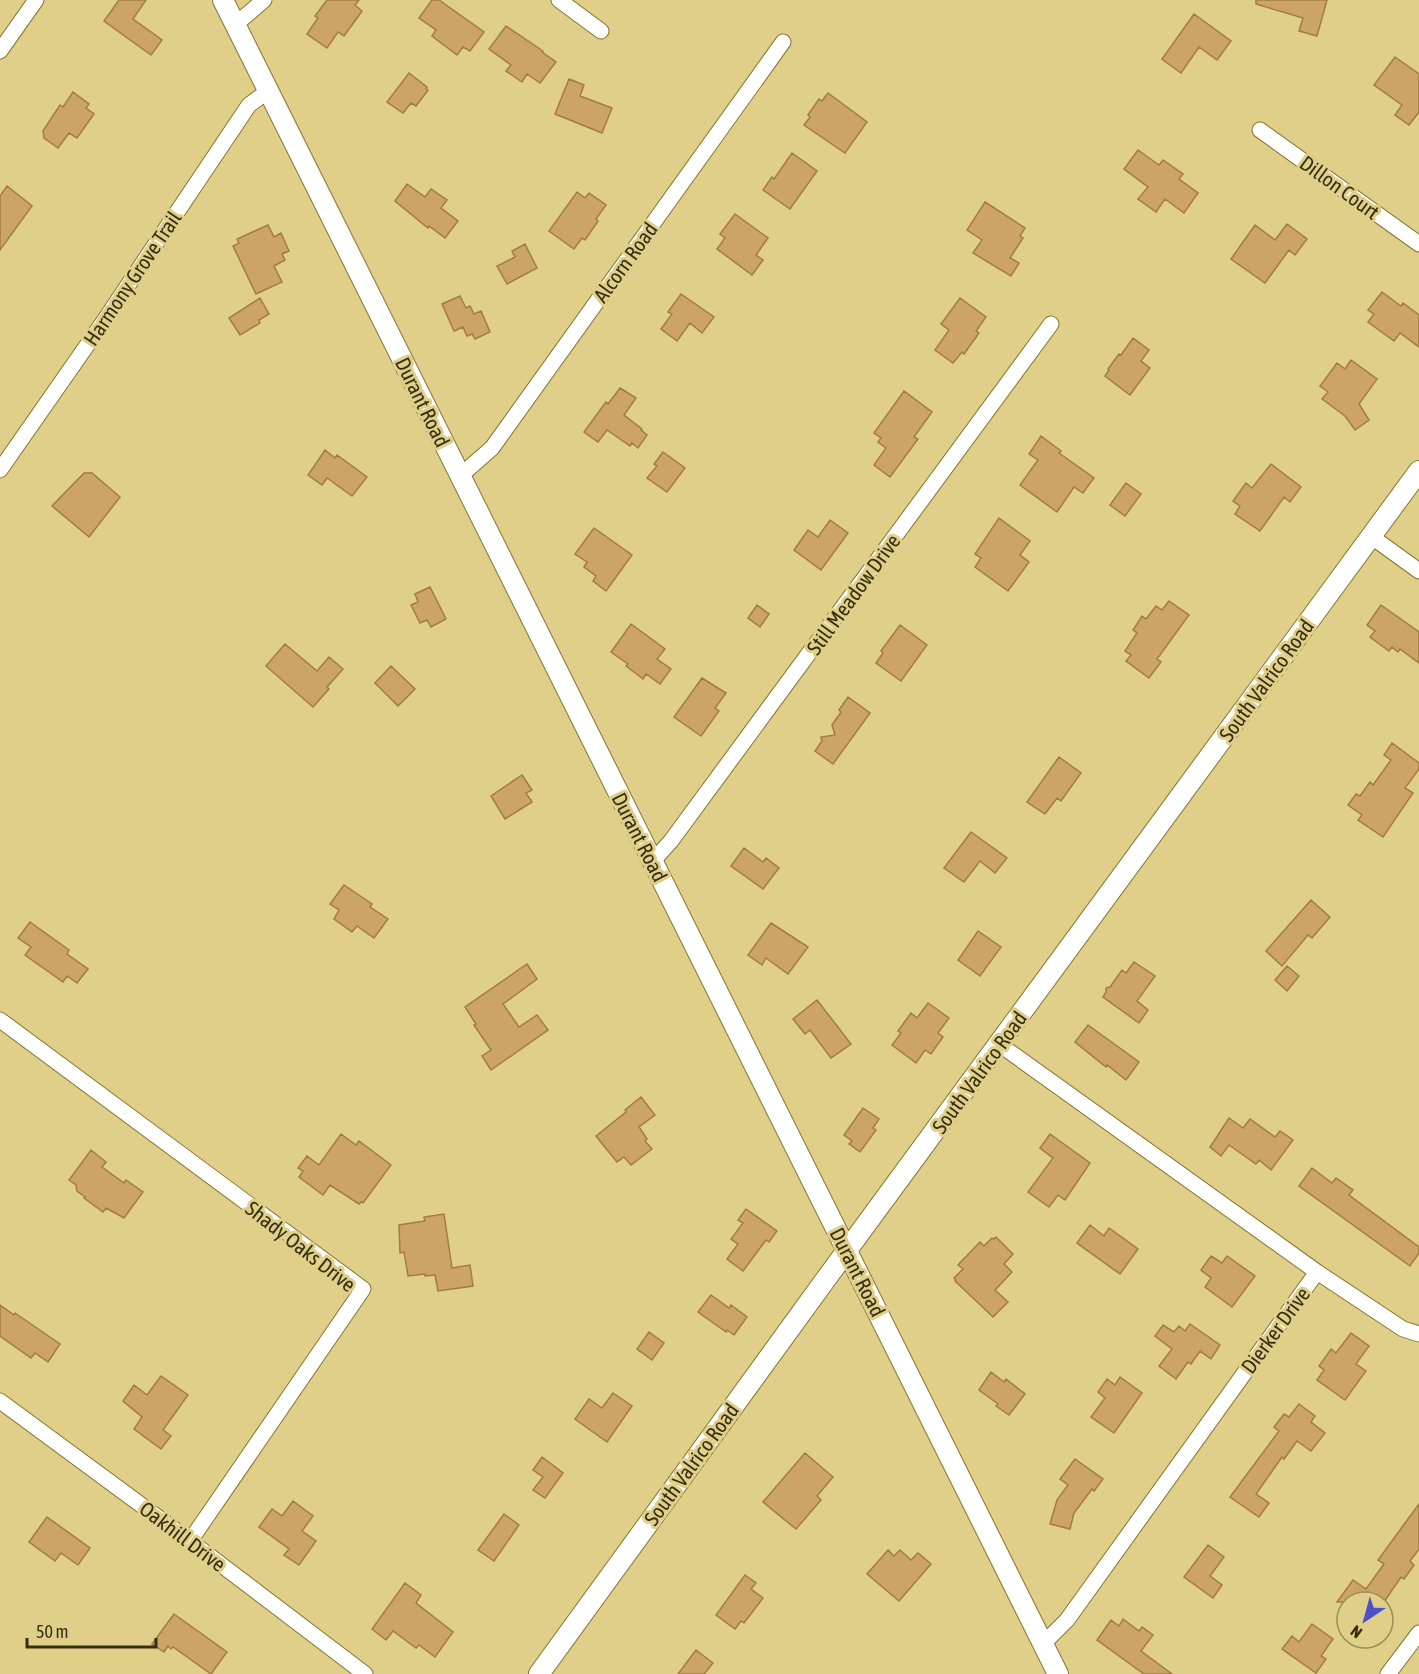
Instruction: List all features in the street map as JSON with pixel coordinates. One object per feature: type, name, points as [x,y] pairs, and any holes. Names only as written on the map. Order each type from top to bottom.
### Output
[{"type":"street","points":[[0,51],[36,0]]},
{"type":"street","name":"Durant Road","points":[[223,0],[1058,1674]]},
{"type":"street","points":[[235,25],[264,0]]},
{"type":"street","points":[[559,0],[602,31]]},
{"type":"street","name":"Alcorn Road","points":[[459,476],[492,448],[783,42]]},
{"type":"street","name":"Harmony Grove Trail","points":[[0,470],[104,321],[249,105],[268,92]]},
{"type":"street","name":"Dillon Court","points":[[1260,130],[1419,244]]},
{"type":"street","name":"Still Meadow Drive","points":[[652,862],[671,841],[1051,324]]},
{"type":"street","name":"South Valrico Road","points":[[539,1674],[1419,471]]},
{"type":"street","points":[[1372,537],[1419,571]]},
{"type":"street","name":"Shady Oaks Drive","points":[[0,1020],[363,1289],[190,1541]]},
{"type":"street","name":"Dierker Drive","points":[[999,1044],[1317,1272],[1067,1620],[1043,1644]]},
{"type":"street","points":[[1317,1272],[1403,1329],[1419,1334]]},
{"type":"street","name":"Oakhill Drive","points":[[0,1401],[365,1674]]},
{"type":"street","points":[[1388,1674],[1419,1633]]},
{"type":"building","points":[[119,0],[146,0],[133,19],[162,40],[151,55],[104,21]]},
{"type":"building","points":[[327,0],[359,0],[355,5],[362,11],[344,36],[338,32],[327,48],[307,34],[318,18],[315,16]]},
{"type":"building","points":[[432,0],[439,0],[484,32],[470,51],[463,47],[457,55],[432,36],[436,30],[419,18]]},
{"type":"building","points":[[1256,0],[1327,0],[1317,36],[1299,31],[1303,18],[1256,4]]},
{"type":"building","points":[[1194,14],[1231,41],[1217,60],[1199,47],[1181,73],[1162,59]]},
{"type":"building","points":[[506,26],[556,62],[540,83],[527,74],[522,82],[506,71],[511,65],[489,49]]},
{"type":"building","points":[[1395,57],[1419,74],[1419,112],[1409,125],[1395,115],[1402,105],[1374,85]]},
{"type":"building","points":[[409,73],[428,90],[416,106],[411,103],[403,113],[387,102]]},
{"type":"building","points":[[569,79],[584,85],[580,96],[612,108],[602,133],[555,114]]},
{"type":"building","points":[[73,92],[89,104],[86,108],[94,114],[77,138],[69,133],[58,148],[44,138],[43,131],[60,105],[63,107]]},
{"type":"building","points":[[828,93],[867,122],[845,153],[804,125],[819,99],[822,101]]},
{"type":"building","points":[[1138,150],[1159,165],[1163,160],[1183,174],[1179,179],[1198,193],[1184,213],[1165,199],[1156,212],[1138,199],[1148,187],[1124,169]]},
{"type":"building","points":[[792,153],[817,171],[790,209],[763,190],[772,177],[774,179]]},
{"type":"building","points":[[407,184],[425,197],[431,189],[447,200],[441,208],[458,221],[445,238],[429,226],[428,228],[395,201]]},
{"type":"building","points":[[7,186],[32,206],[0,250],[0,196]]},
{"type":"building","points":[[577,192],[585,198],[589,193],[606,205],[585,240],[582,238],[574,249],[549,231]]},
{"type":"building","points":[[985,202],[1025,228],[1020,236],[1023,238],[1010,258],[1019,263],[1011,276],[973,253],[982,240],[967,230]]},
{"type":"building","points":[[735,214],[768,238],[756,255],[763,260],[752,275],[717,249],[725,238],[720,234]]},
{"type":"building","points":[[1287,224],[1307,239],[1295,255],[1289,250],[1265,283],[1231,259],[1255,225],[1275,240]]},
{"type":"building","points":[[268,225],[274,237],[281,233],[289,251],[282,254],[285,260],[274,266],[282,282],[256,294],[233,246],[239,243],[237,239]]},
{"type":"building","points":[[525,244],[537,268],[507,284],[497,266],[515,257],[512,251]]},
{"type":"building","points":[[1382,292],[1401,306],[1403,303],[1419,315],[1419,347],[1400,333],[1394,341],[1368,322],[1374,314],[1368,310]]},
{"type":"building","points":[[681,294],[714,317],[702,333],[690,323],[677,341],[661,329],[672,314],[668,312]]},
{"type":"building","points":[[460,296],[466,308],[470,306],[474,314],[481,311],[490,332],[475,339],[472,334],[467,336],[463,327],[454,331],[442,304]]},
{"type":"building","points":[[260,298],[269,314],[259,320],[260,323],[240,335],[229,318]]},
{"type":"building","points":[[960,298],[986,317],[976,331],[979,333],[964,354],[962,352],[953,363],[935,350],[949,330],[941,324]]},
{"type":"building","points":[[1133,338],[1149,350],[1141,361],[1150,368],[1130,395],[1105,376]]},
{"type":"building","points":[[1351,360],[1377,379],[1359,404],[1369,420],[1355,430],[1345,416],[1322,399],[1328,392],[1320,386],[1337,363],[1345,369]]},
{"type":"building","points":[[620,388],[636,398],[624,415],[647,435],[638,448],[632,443],[630,446],[607,430],[598,442],[584,432],[606,402],[608,404]]},
{"type":"building","points":[[904,391],[932,412],[914,437],[918,439],[890,477],[874,465],[886,448],[878,442],[881,438],[874,433]]},
{"type":"building","points":[[1041,436],[1061,451],[1059,453],[1094,478],[1083,493],[1074,487],[1057,512],[1020,485],[1038,460],[1029,454]]},
{"type":"building","points":[[325,450],[335,458],[337,455],[367,477],[352,496],[327,478],[322,485],[308,475]]},
{"type":"building","points":[[663,452],[685,468],[667,492],[647,478],[657,466],[654,464]]},
{"type":"building","points":[[1271,464],[1301,487],[1290,502],[1284,497],[1260,531],[1235,514],[1240,506],[1233,501],[1246,483],[1252,488]]},
{"type":"building","points":[[84,473],[92,473],[120,497],[89,537],[52,506]]},
{"type":"building","points":[[1126,483],[1141,494],[1125,516],[1110,505]]},
{"type":"building","points":[[999,518],[1030,541],[1020,555],[1029,562],[1008,591],[975,567],[981,558],[975,554]]},
{"type":"building","points":[[830,520],[848,533],[821,570],[794,550],[808,530],[818,537]]},
{"type":"building","points":[[594,528],[632,555],[606,591],[593,581],[596,576],[584,567],[587,562],[575,554]]},
{"type":"building","points":[[430,587],[446,619],[431,627],[427,620],[420,623],[411,605],[418,602],[415,594]]},
{"type":"building","points":[[1169,601],[1189,615],[1157,659],[1161,662],[1149,678],[1126,661],[1131,655],[1125,651],[1137,633],[1133,630],[1142,616],[1146,619],[1156,606],[1162,610]]},
{"type":"building","points":[[757,605],[769,614],[760,627],[748,618]]},
{"type":"building","points":[[1381,605],[1419,632],[1419,663],[1400,649],[1398,652],[1392,647],[1389,651],[1370,637],[1375,631],[1367,625]]},
{"type":"building","points":[[631,624],[665,649],[657,659],[671,669],[660,684],[646,674],[643,679],[611,652]]},
{"type":"building","points":[[900,625],[927,645],[901,681],[876,663],[883,653],[881,651]]},
{"type":"building","points":[[285,644],[317,671],[329,657],[343,669],[313,707],[266,666]]},
{"type":"building","points":[[391,666],[415,689],[398,706],[375,683]]},
{"type":"building","points":[[702,678],[726,693],[715,708],[719,711],[701,736],[674,717]]},
{"type":"building","points":[[848,697],[870,713],[833,764],[815,751],[822,741],[821,737],[835,735],[832,725]]},
{"type":"building","points":[[1392,743],[1419,763],[1419,769],[1405,788],[1413,793],[1383,837],[1358,820],[1362,815],[1348,805],[1356,794],[1360,796],[1370,782],[1373,785],[1391,760],[1384,755]]},
{"type":"building","points":[[1059,757],[1081,773],[1061,801],[1057,798],[1045,814],[1027,802]]},
{"type":"building","points":[[522,775],[532,790],[526,793],[532,802],[505,819],[491,796]]},
{"type":"building","points":[[971,832],[1007,858],[995,873],[980,861],[964,882],[944,868]]},
{"type":"building","points":[[744,848],[763,862],[766,858],[779,868],[763,889],[731,866]]},
{"type":"building","points":[[344,885],[372,904],[370,907],[388,919],[374,938],[357,926],[352,932],[334,919],[339,910],[330,904]]},
{"type":"building","points":[[1311,900],[1330,917],[1312,938],[1308,935],[1282,966],[1266,951]]},
{"type":"building","points":[[30,922],[69,950],[67,954],[88,969],[77,983],[67,976],[63,982],[25,955],[31,947],[18,938]]},
{"type":"building","points":[[771,923],[808,947],[788,974],[766,958],[762,965],[748,955]]},
{"type":"building","points":[[978,931],[1001,947],[980,976],[958,960]]},
{"type":"building","points":[[1134,962],[1155,976],[1137,1001],[1148,1010],[1139,1023],[1103,997],[1106,988],[1110,987],[1122,970],[1126,973]]},
{"type":"building","points":[[527,964],[537,979],[503,1004],[519,1027],[537,1015],[548,1030],[491,1070],[482,1056],[491,1050],[465,1007]]},
{"type":"building","points":[[1287,966],[1299,976],[1287,991],[1275,980]]},
{"type":"building","points":[[817,1000],[851,1044],[831,1058],[810,1030],[805,1034],[793,1019]]},
{"type":"building","points":[[928,1003],[949,1018],[938,1033],[943,1037],[931,1054],[925,1050],[916,1063],[892,1045],[901,1033],[898,1031],[911,1013],[917,1018]]},
{"type":"building","points":[[1088,1025],[1139,1062],[1126,1080],[1075,1042]]},
{"type":"building","points":[[641,1097],[655,1115],[639,1127],[647,1139],[645,1141],[652,1149],[631,1165],[624,1157],[617,1162],[596,1136]]},
{"type":"building","points":[[863,1108],[879,1119],[873,1128],[876,1130],[860,1152],[849,1144],[852,1141],[844,1135]]},
{"type":"building","points":[[1229,1118],[1243,1128],[1250,1119],[1275,1137],[1280,1131],[1293,1140],[1271,1170],[1259,1160],[1256,1164],[1229,1145],[1221,1156],[1210,1147]]},
{"type":"building","points":[[341,1134],[356,1145],[359,1141],[391,1165],[363,1203],[359,1204],[330,1185],[323,1195],[299,1177],[303,1171],[298,1168],[307,1156],[319,1165]]},
{"type":"building","points":[[1050,1134],[1090,1163],[1065,1200],[1058,1195],[1049,1207],[1028,1192],[1053,1158],[1040,1148]]},
{"type":"building","points":[[91,1150],[106,1162],[102,1167],[124,1183],[126,1180],[143,1192],[124,1218],[106,1208],[103,1212],[84,1198],[77,1191],[76,1185],[69,1180]]},
{"type":"building","points":[[1312,1168],[1332,1183],[1336,1178],[1353,1190],[1349,1195],[1419,1247],[1419,1253],[1410,1266],[1299,1186]]},
{"type":"building","points":[[746,1209],[777,1231],[769,1242],[766,1240],[743,1271],[727,1259],[738,1244],[731,1239],[743,1223],[738,1220]]},
{"type":"building","points":[[444,1214],[452,1268],[470,1265],[473,1286],[438,1291],[435,1275],[408,1276],[404,1252],[400,1253],[399,1225],[425,1221],[424,1217]]},
{"type":"building","points":[[1090,1225],[1104,1236],[1109,1228],[1138,1249],[1120,1274],[1077,1243]]},
{"type":"building","points":[[996,1237],[1013,1254],[1004,1264],[1012,1272],[995,1290],[1008,1302],[993,1317],[954,1278],[963,1269],[958,1265],[980,1242],[984,1246]]},
{"type":"building","points":[[1211,1256],[1222,1263],[1227,1256],[1255,1276],[1232,1307],[1205,1287],[1211,1278],[1201,1270]]},
{"type":"building","points":[[711,1295],[729,1308],[731,1305],[747,1317],[734,1335],[698,1312]]},
{"type":"building","points":[[0,1305],[60,1344],[48,1362],[35,1353],[31,1358],[0,1336]]},
{"type":"building","points":[[1190,1324],[1220,1345],[1211,1359],[1200,1351],[1191,1364],[1188,1362],[1176,1379],[1159,1366],[1172,1349],[1155,1336],[1163,1325],[1174,1332],[1179,1326],[1185,1331]]},
{"type":"building","points":[[649,1332],[664,1343],[652,1360],[637,1349]]},
{"type":"building","points":[[1351,1333],[1369,1346],[1356,1364],[1366,1371],[1345,1400],[1317,1380],[1324,1370],[1319,1366],[1331,1349],[1336,1353]]},
{"type":"building","points":[[991,1372],[1004,1382],[1006,1379],[1025,1394],[1009,1415],[979,1390]]},
{"type":"building","points":[[161,1376],[188,1395],[163,1430],[171,1436],[161,1449],[134,1429],[142,1417],[123,1401],[134,1385],[147,1395]]},
{"type":"building","points":[[1120,1377],[1142,1393],[1114,1433],[1091,1417],[1105,1398],[1098,1392],[1107,1379],[1115,1385]]},
{"type":"building","points":[[613,1393],[632,1406],[607,1442],[575,1419],[589,1399],[602,1408]]},
{"type":"building","points":[[1299,1404],[1315,1416],[1311,1422],[1325,1433],[1311,1451],[1297,1441],[1284,1459],[1282,1457],[1256,1494],[1269,1503],[1259,1517],[1230,1497],[1279,1431],[1274,1427],[1284,1414],[1289,1417]]},
{"type":"building","points":[[805,1453],[833,1477],[817,1496],[821,1500],[796,1529],[763,1502]]},
{"type":"building","points":[[542,1457],[563,1473],[545,1498],[533,1490],[543,1477],[533,1470]]},
{"type":"building","points":[[1075,1459],[1103,1479],[1094,1491],[1092,1489],[1074,1513],[1070,1529],[1050,1524],[1057,1500],[1068,1485],[1060,1479]]},
{"type":"building","points":[[293,1501],[313,1516],[302,1531],[316,1541],[299,1565],[284,1555],[289,1549],[259,1527],[272,1509],[282,1516]]},
{"type":"building","points":[[1419,1504],[1419,1549],[1410,1561],[1414,1565],[1404,1579],[1401,1577],[1392,1590],[1346,1590],[1353,1580],[1366,1589],[1384,1564],[1378,1560]]},
{"type":"building","points":[[504,1514],[519,1525],[494,1561],[478,1550]]},
{"type":"building","points":[[47,1517],[90,1548],[78,1565],[61,1553],[55,1561],[29,1542]]},
{"type":"building","points":[[1208,1545],[1224,1557],[1210,1576],[1222,1585],[1213,1598],[1184,1577]]},
{"type":"building","points":[[888,1550],[894,1556],[900,1550],[911,1560],[918,1553],[931,1564],[899,1601],[867,1574]]},
{"type":"building","points":[[745,1575],[756,1583],[751,1589],[763,1598],[744,1623],[741,1621],[735,1629],[716,1615]]},
{"type":"building","points":[[405,1583],[421,1595],[416,1603],[453,1632],[435,1657],[419,1645],[416,1648],[393,1631],[386,1640],[372,1629]]},
{"type":"building","points":[[174,1614],[227,1652],[211,1674],[173,1647],[171,1649],[168,1646],[164,1652],[152,1644]]},
{"type":"building","points":[[1123,1619],[1139,1631],[1142,1627],[1153,1635],[1141,1651],[1172,1674],[1144,1674],[1097,1640],[1111,1620],[1119,1626]]},
{"type":"building","points":[[1312,1624],[1333,1639],[1321,1656],[1326,1659],[1316,1673],[1282,1649],[1292,1636],[1299,1642]]},
{"type":"building","points":[[696,1650],[713,1663],[704,1674],[678,1674]]}]
